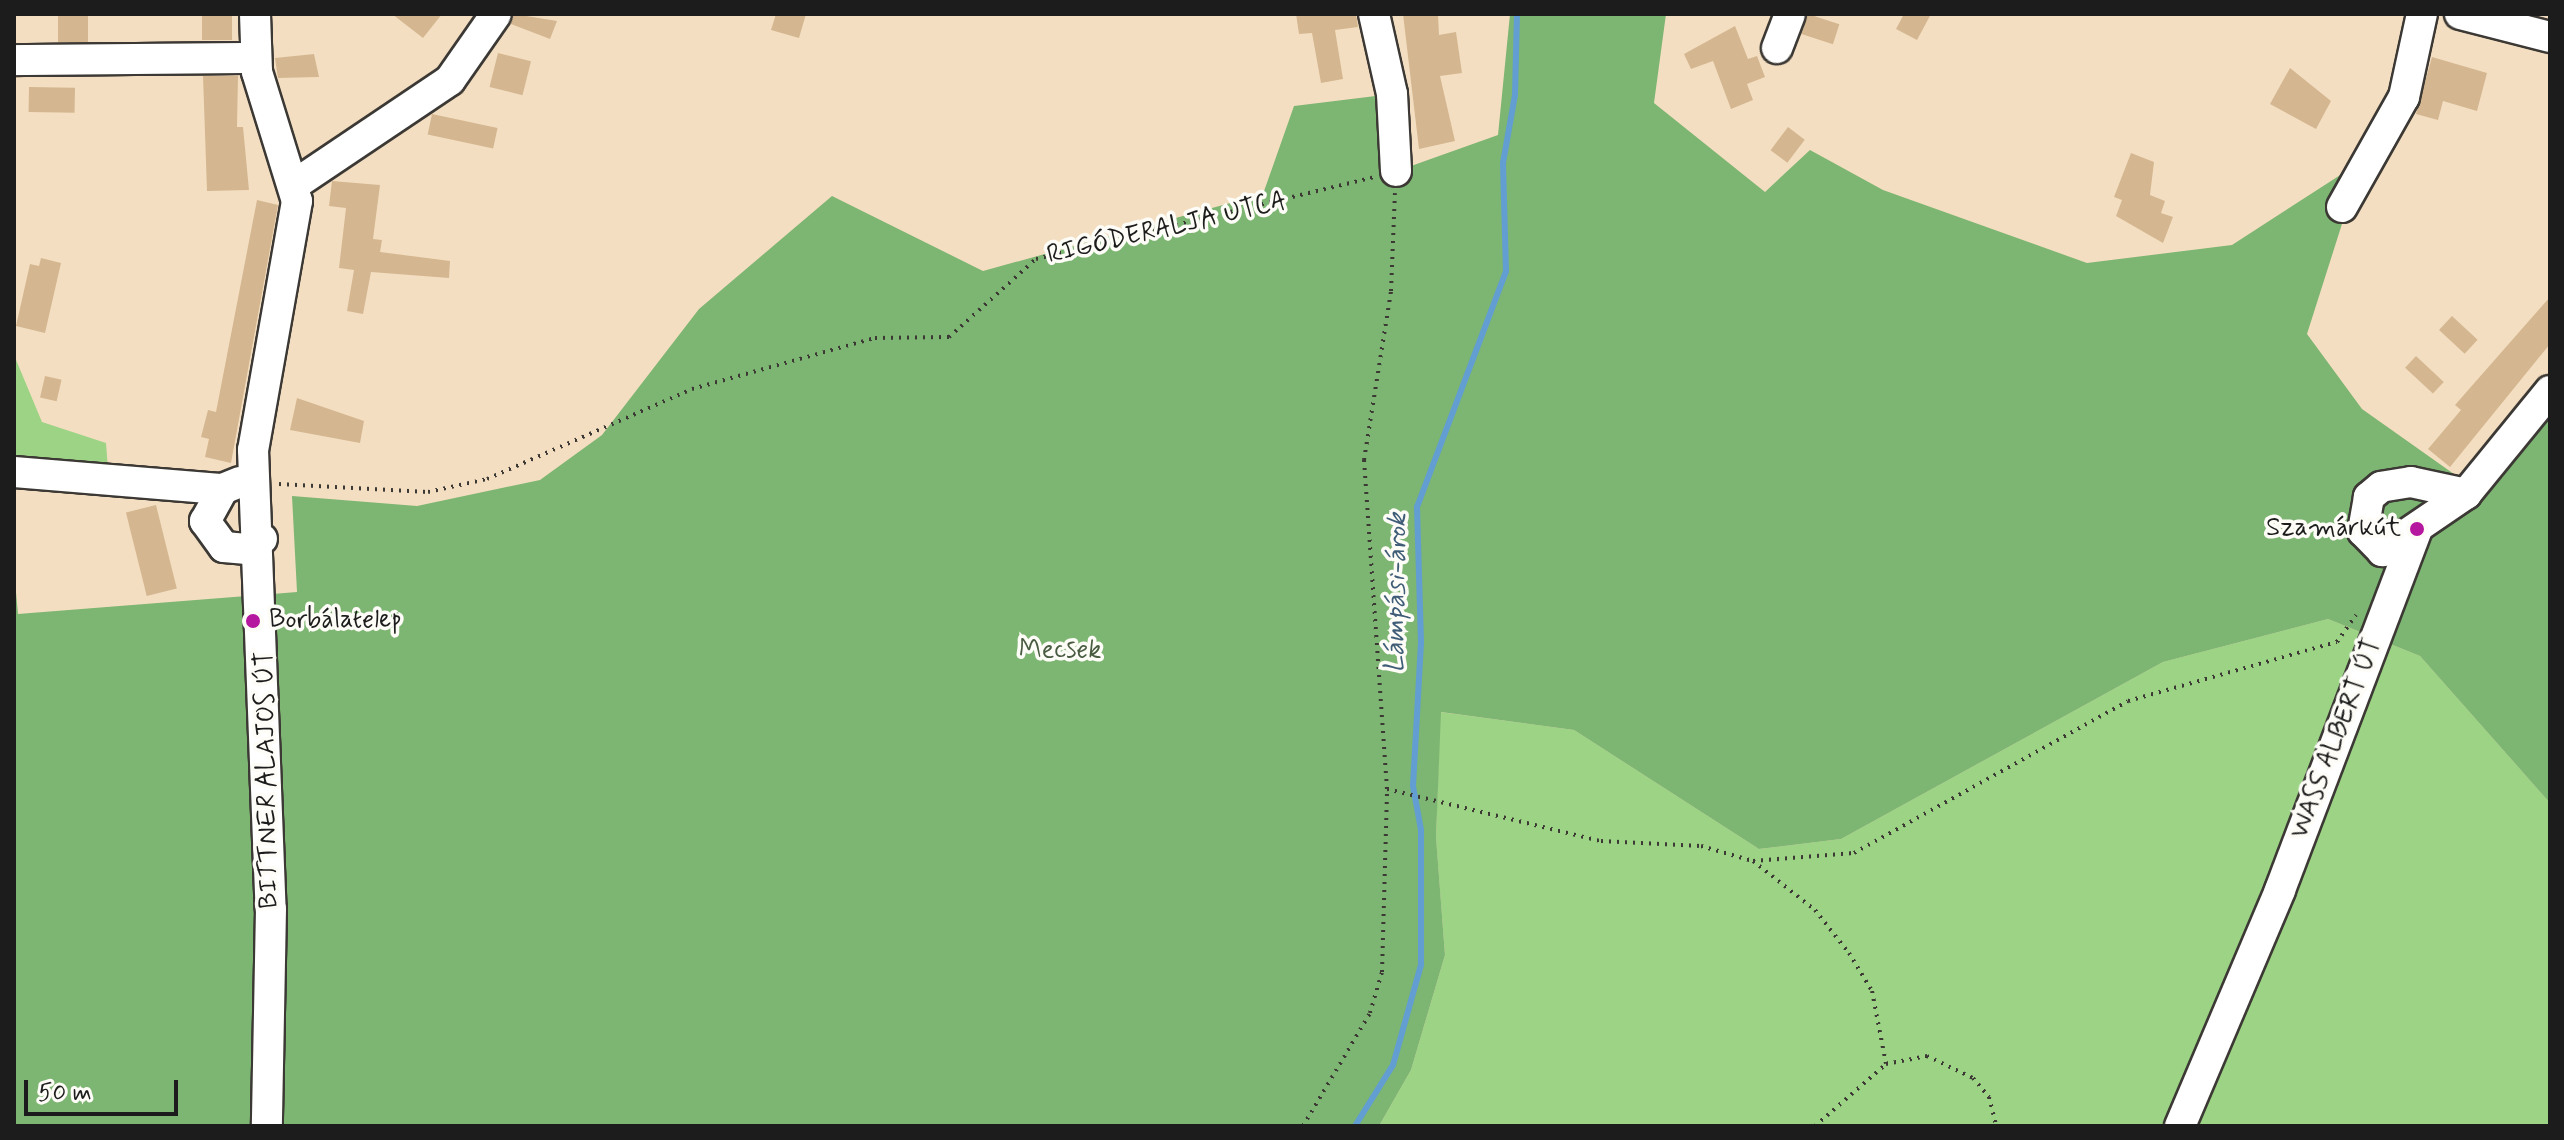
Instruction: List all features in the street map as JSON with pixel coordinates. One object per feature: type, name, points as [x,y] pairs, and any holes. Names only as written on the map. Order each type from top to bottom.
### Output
[{"type":"street","name":"BITTNER ALAJOS ÚT","points":[[255,14],[256,58],[297,183],[253,450],[262,539],[271,909],[267,1126]]},
{"type":"street","points":[[297,183],[450,80],[496,14]]},
{"type":"street","points":[[1374,14],[1392,94],[1396,171]]},
{"type":"street","points":[[1777,48],[1790,14]]},
{"type":"street","points":[[2342,207],[2404,97],[2422,14]]},
{"type":"street","points":[[2460,14],[2550,37]]},
{"type":"street","points":[[14,60],[256,58]]},
{"type":"street","points":[[2466,494],[2411,482],[2381,487],[2369,497],[2363,531],[2370,545],[2382,551],[2466,494],[2550,391]]},
{"type":"street","points":[[14,472],[223,489],[256,482]]},
{"type":"street","points":[[223,489],[205,521],[212,536],[236,550],[262,539]]},
{"type":"street","name":"WASS ALBERT ÚT","points":[[2180,1126],[2280,890],[2417,529]]},
{"type":"path","name":"RIGÓDERALJA UTCA","points":[[256,482],[428,492],[487,479],[692,389],[875,338],[949,337],[1036,259],[1396,171]]},
{"type":"path","points":[[1303,1126],[1370,1013],[1382,972],[1387,789],[1364,460],[1391,291],[1396,171]]},
{"type":"path","points":[[1387,789],[1416,790],[1487,817],[1624,844],[1701,846],[1753,861],[1854,853],[2128,701],[2337,642],[2363,605]]},
{"type":"path","points":[[1753,861],[1815,910],[1849,953],[1872,991],[1886,1064]]},
{"type":"path","points":[[1815,1126],[1886,1064],[1927,1056],[1950,1063],[1989,1097],[1996,1126]]},
{"type":"green space","name":"Mecsek","points":[[1510,14],[1666,14],[1654,103],[1765,192],[1810,150],[1883,190],[2087,263],[2232,245],[2362,161],[2307,334],[2362,409],[2485,496],[2550,417],[2550,803],[2420,656],[2328,619],[2163,662],[1841,839],[1759,849],[1574,730],[1441,712],[1436,837],[1445,955],[1411,1070],[1379,1126],[14,1126],[14,570],[18,614],[297,592],[292,496],[417,506],[540,480],[602,435],[699,309],[832,196],[983,271],[1263,194],[1294,106],[1392,94],[1397,171],[1498,135]]},
{"type":"green space","points":[[14,355],[42,422],[106,443],[108,469],[14,464]]},
{"type":"green space","points":[[2328,619],[2420,656],[2550,803],[2550,1126],[1379,1126],[1411,1070],[1445,955],[1436,838],[1440,712],[1574,730],[1759,849],[1841,839],[2163,662]]},
{"type":"building","points":[[58,14],[88,14],[88,42],[58,42]]},
{"type":"building","points":[[202,14],[232,14],[232,40],[202,40]]},
{"type":"building","points":[[392,14],[442,14],[423,38]]},
{"type":"building","points":[[514,14],[557,21],[550,39],[511,24]]},
{"type":"building","points":[[776,14],[806,14],[799,38],[771,30]]},
{"type":"building","points":[[1296,14],[1356,14],[1358,27],[1335,30],[1343,79],[1321,83],[1312,33],[1299,34]]},
{"type":"building","points":[[1403,14],[1438,14],[1439,35],[1456,32],[1462,73],[1440,76],[1455,141],[1419,149]]},
{"type":"building","points":[[1808,14],[1839,24],[1833,44],[1802,34]]},
{"type":"building","points":[[1904,14],[1931,14],[1917,40],[1896,29]]},
{"type":"building","points":[[1735,26],[1748,59],[1757,56],[1765,77],[1747,84],[1753,100],[1731,109],[1713,61],[1691,69],[1684,54]]},
{"type":"building","points":[[498,53],[531,61],[523,95],[490,87]]},
{"type":"building","points":[[314,54],[319,77],[278,78],[275,58]]},
{"type":"building","points":[[2432,57],[2487,73],[2477,111],[2443,101],[2438,120],[2416,114]]},
{"type":"building","points":[[2290,68],[2331,101],[2316,129],[2270,104]]},
{"type":"building","points":[[203,76],[238,76],[237,127],[243,127],[249,190],[207,191]]},
{"type":"building","points":[[29,87],[75,88],[75,113],[29,112]]},
{"type":"building","points":[[432,114],[498,128],[493,148],[428,135]]},
{"type":"building","points":[[1788,127],[1805,140],[1787,163],[1771,150]]},
{"type":"building","points":[[2131,153],[2154,162],[2150,195],[2165,201],[2161,213],[2173,217],[2163,243],[2116,216],[2122,200],[2114,197]]},
{"type":"building","points":[[332,181],[380,185],[373,239],[382,240],[380,252],[450,261],[449,278],[371,272],[363,314],[347,311],[354,270],[339,268],[346,208],[329,206]]},
{"type":"building","points":[[257,200],[278,205],[231,463],[205,457],[209,439],[201,437],[208,410],[216,412]]},
{"type":"building","points":[[41,258],[61,263],[45,333],[16,326],[30,264],[39,266]]},
{"type":"building","points":[[2550,297],[2550,344],[2450,467],[2428,449],[2461,410],[2455,405]]},
{"type":"building","points":[[2452,316],[2478,340],[2465,354],[2439,330]]},
{"type":"building","points":[[2416,356],[2444,382],[2433,394],[2405,368]]},
{"type":"building","points":[[45,376],[62,380],[57,401],[40,397]]},
{"type":"building","points":[[297,398],[364,421],[360,443],[290,430]]},
{"type":"building","points":[[156,505],[177,588],[147,596],[126,512]]},
{"type":"waterway","name":"Lámpási-árok","points":[[1355,1126],[1393,1065],[1421,965],[1421,830],[1413,786],[1421,642],[1417,507],[1506,271],[1503,163],[1515,95],[1517,14]]},
{"type":"place","name":"Szamárkút","points":[[2417,529]]},
{"type":"place","name":"Borbálatelep","points":[[253,621]]}]
